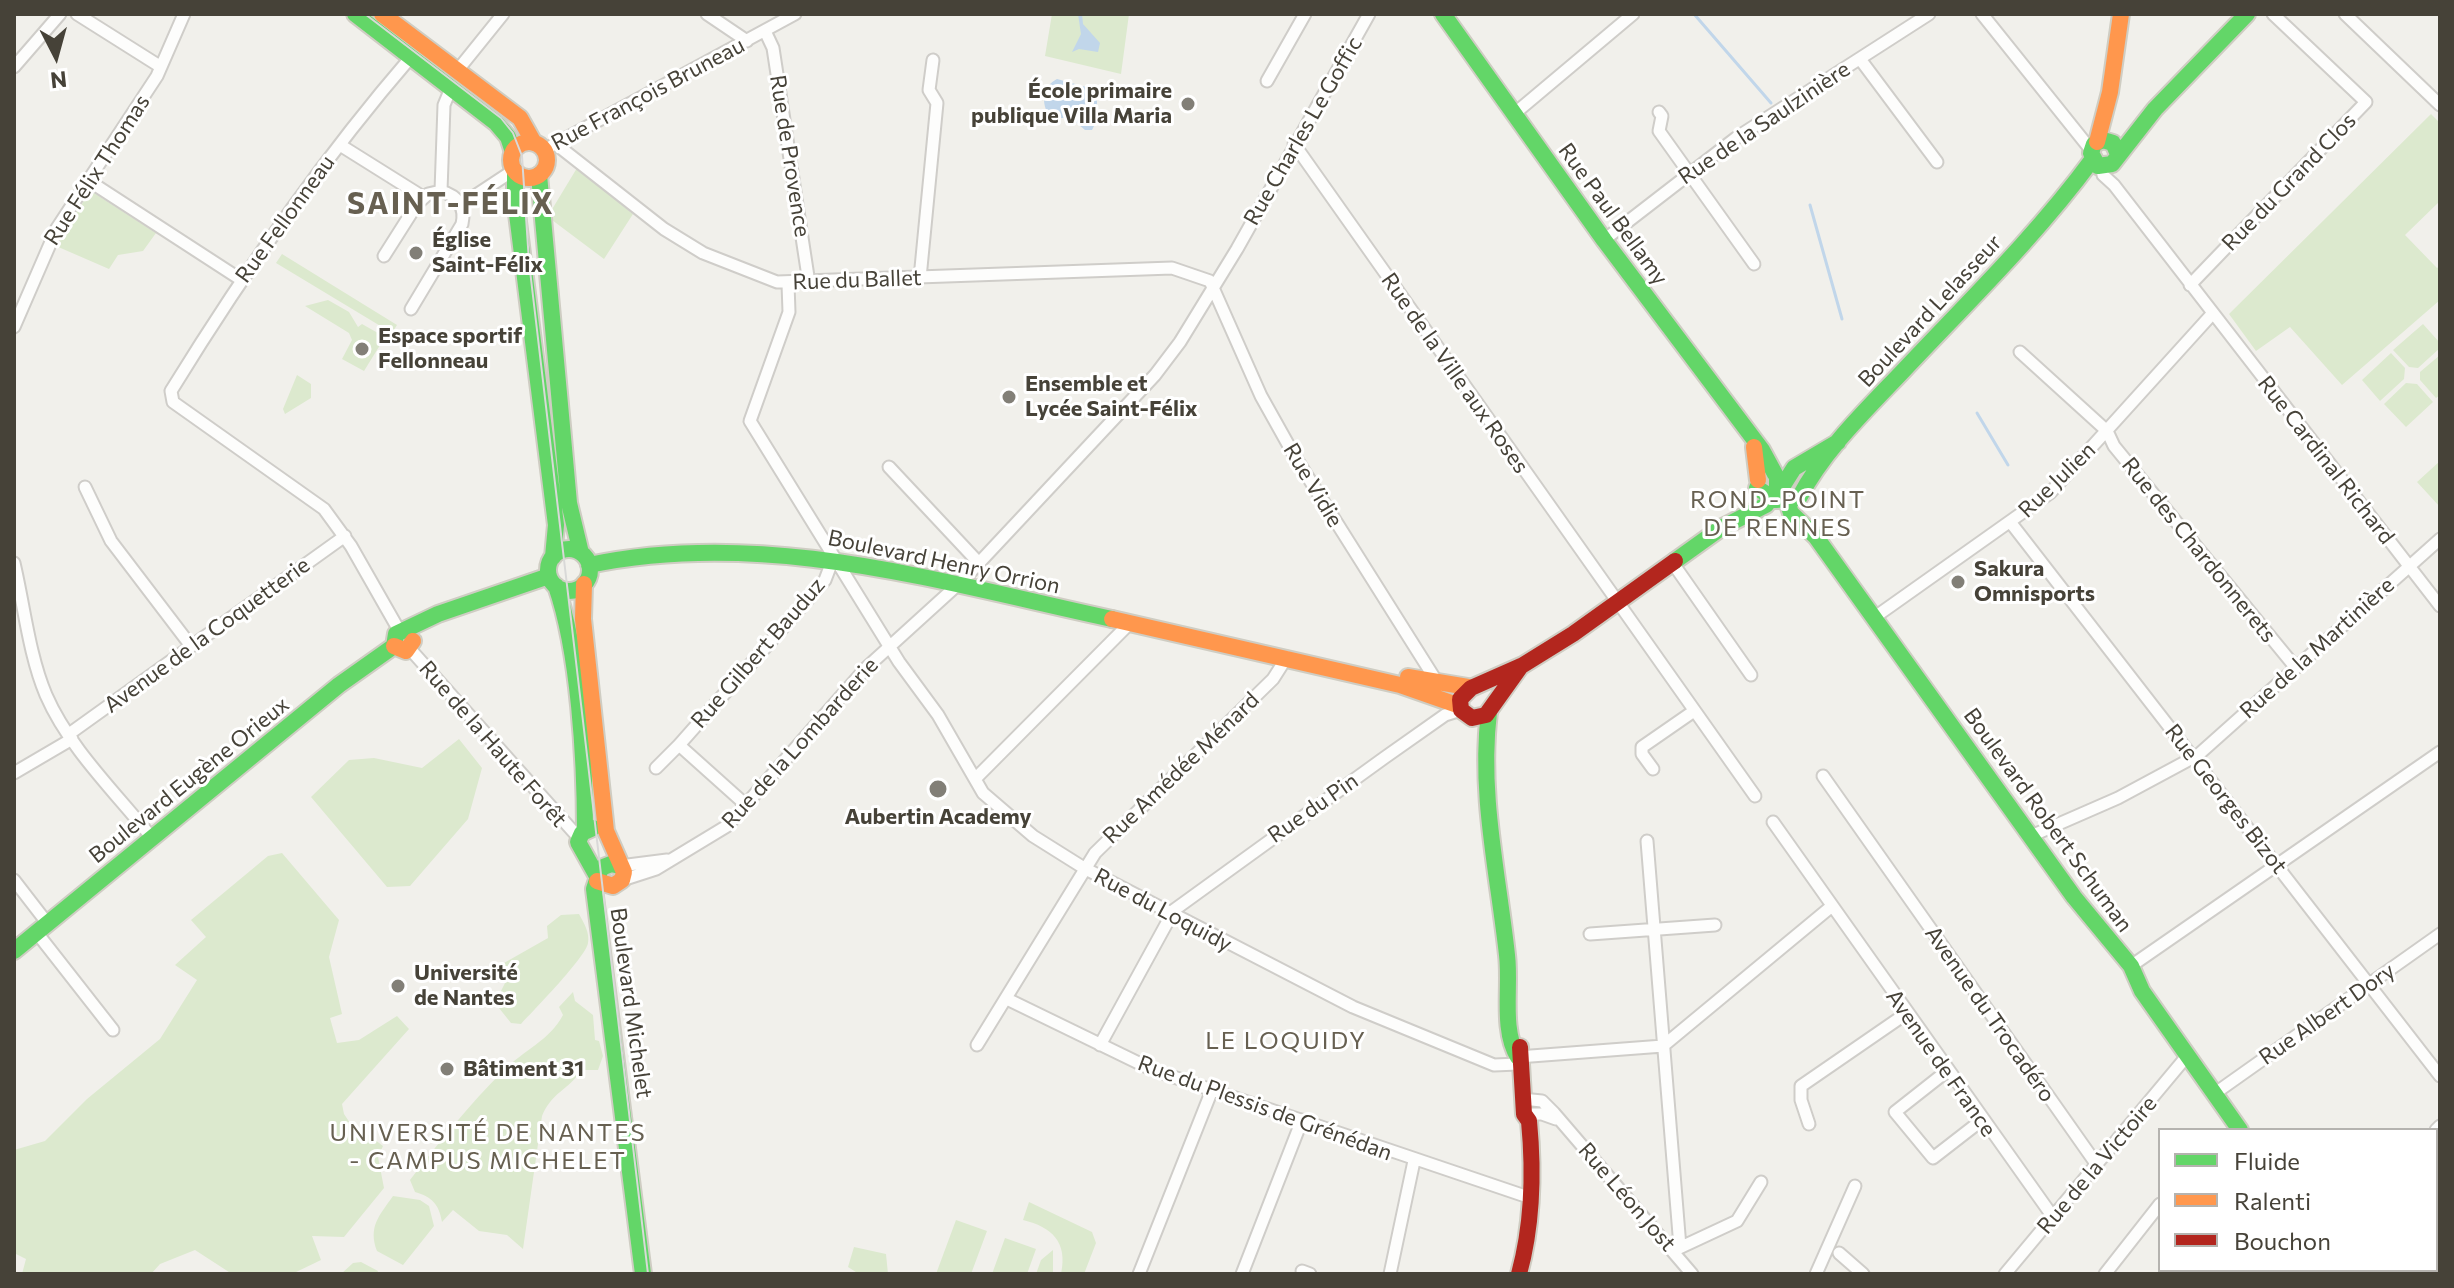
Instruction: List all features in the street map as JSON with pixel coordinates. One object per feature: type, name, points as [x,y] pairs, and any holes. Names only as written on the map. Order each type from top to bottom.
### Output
[{"type":"main road","points":[[355,14],[505,132],[513,152],[556,525],[552,581],[572,591],[584,584]]},
{"type":"main road","points":[[382,14],[520,118],[545,146],[546,165],[539,175],[565,460],[585,559],[583,619],[607,834],[621,873],[613,886],[597,878]]},
{"type":"main road","points":[[2103,154],[2121,14]]},
{"type":"main road","name":"Boulevard Lelasseur","points":[[1791,496],[2103,154],[2155,109],[2247,14]]},
{"type":"main road","name":"Rue Paul Bellamy","points":[[1445,15],[1604,240],[1781,475]]},
{"type":"main road","points":[[513,152],[521,144],[545,146]]},
{"type":"main road","points":[[514,171],[526,178],[539,175]]},
{"type":"main road","name":"Rue Paul Bellamy","points":[[1751,438],[1758,484]]},
{"type":"main road","name":"Boulevard Lelasseur","points":[[1781,475],[1838,442]]},
{"type":"main road","points":[[1729,522],[1758,484],[1781,475],[1782,487],[1791,496]]},
{"type":"main road","points":[[1758,484],[1791,496]]},
{"type":"main road","points":[[1486,766],[1464,711],[1461,694],[1472,686],[1521,666],[1729,522],[1791,496]]},
{"type":"main road","name":"Boulevard Robert Schuman","points":[[1791,496],[1816,537],[2099,931],[2131,966],[2142,991],[2214,1094],[2232,1126]]},
{"type":"main road","points":[[553,557],[566,550],[585,559]]},
{"type":"main road","name":"Boulevard Henry Orrion","points":[[585,559],[680,552],[765,552],[833,559],[1287,657],[1400,685],[1464,711]]},
{"type":"main road","name":"Boulevard Eugène Orieux","points":[[14,951],[339,685],[438,614],[552,581]]},
{"type":"main road","name":"Boulevard Michelet","points":[[552,581],[567,618],[585,787],[583,839],[597,878],[595,905],[611,1044],[620,1081],[643,1274]]},
{"type":"main road","name":"Boulevard Henry Orrion","points":[[1287,657],[1327,661],[1439,684],[1472,686]]},
{"type":"main road","points":[[1464,711],[1481,717],[1521,666]]},
{"type":"main road","points":[[1472,686],[1489,692],[1491,708],[1486,766],[1510,987],[1517,1015],[1523,1106],[1530,1132],[1531,1198],[1519,1274]]},
{"type":"main road","points":[[583,839],[607,834]]},
{"type":"street","points":[[14,67],[60,14]]},
{"type":"street","points":[[77,14],[161,67]]},
{"type":"street","name":"Rue Félix Thomas","points":[[14,327],[51,238],[161,67],[184,14]]},
{"type":"street","points":[[457,71],[503,14]]},
{"type":"street","points":[[707,14],[747,41]]},
{"type":"street","name":"Rue François Bruneau","points":[[545,146],[795,14]]},
{"type":"street","points":[[1267,81],[1305,14]]},
{"type":"street","name":"Rue Charles Le Goffic","points":[[978,562],[1155,375],[1237,249],[1369,14]]},
{"type":"street","points":[[1514,114],[1633,14]]},
{"type":"street","name":"Rue de la Saulzinière","points":[[1604,240],[1688,172],[1929,14]]},
{"type":"street","name":"Rue Cardinal Richard","points":[[1982,14],[2103,154],[2103,175],[2114,185],[2440,606]]},
{"type":"street","name":"Rue du Grand Clos","points":[[2190,285],[2366,102],[2273,14]]},
{"type":"street","points":[[2345,14],[2440,105]]},
{"type":"street","name":"Rue de Provence","points":[[765,31],[773,48],[809,283]]},
{"type":"street","name":"Rue Fellonneau","points":[[171,391],[240,279],[340,145],[411,57]]},
{"type":"street","points":[[1860,59],[1937,162]]},
{"type":"street","points":[[920,278],[937,103],[929,90],[933,60]]},
{"type":"street","points":[[441,191],[444,105],[451,88]]},
{"type":"street","points":[[1659,112],[1662,116],[1659,131],[1754,264]]},
{"type":"street","name":"Rue de la Ville aux Roses","points":[[1294,144],[1755,796]]},
{"type":"street","points":[[340,145],[423,197]]},
{"type":"street","name":"Rue du Ballet","points":[[545,146],[703,253],[788,284],[1172,268],[1197,275],[1214,285]]},
{"type":"street","points":[[461,205],[514,171]]},
{"type":"street","points":[[89,181],[240,279]]},
{"type":"street","points":[[384,256],[423,197],[441,191],[453,196],[461,205],[462,224],[411,309]]},
{"type":"street","name":"Rue du Loquidy","points":[[788,284],[789,312],[750,421],[833,559],[938,715],[985,795],[1033,836],[1084,868],[1389,1024],[1494,1065],[1663,1046]]},
{"type":"street","name":"Rue Vidie","points":[[1214,285],[1221,309],[1261,396],[1294,455],[1417,654],[1439,684]]},
{"type":"street","name":"Rue Julien","points":[[1875,617],[2050,493],[2213,313]]},
{"type":"street","name":"Rue des Chardonnerets","points":[[2020,352],[2107,431],[2114,446],[2296,668]]},
{"type":"street","name":"Rue de la Haute Forêt","points":[[171,391],[173,402],[324,509],[345,536],[404,640],[583,839]]},
{"type":"street","points":[[889,467],[978,562]]},
{"type":"street","points":[[85,487],[111,541],[191,646]]},
{"type":"street","name":"Rue Georges Bizot","points":[[2011,523],[2440,1076]]},
{"type":"street","name":"Avenue de la Coquetterie","points":[[14,773],[70,736],[345,536]]},
{"type":"street","name":"Rue de la Martinière","points":[[2031,836],[2118,798],[2194,758],[2440,539]]},
{"type":"street","name":"Rue Gilbert Bauduz","points":[[656,768],[825,580],[833,559]]},
{"type":"street","name":"Rue de la Lombarderie","points":[[621,873],[668,860],[721,831],[866,668],[978,562]]},
{"type":"street","points":[[1672,562],[1751,675]]},
{"type":"street","points":[[14,563],[45,693],[70,736],[152,838]]},
{"type":"street","points":[[975,779],[1130,623]]},
{"type":"street","points":[[1410,678],[1418,669],[1417,654]]},
{"type":"street","name":"Rue Amédée Ménard","points":[[977,1045],[1084,868],[1158,789],[1171,780],[1273,679],[1287,657]]},
{"type":"street","name":"Rue du Pin","points":[[1100,1045],[1171,914],[1200,888],[1445,715],[1464,711]]},
{"type":"street","points":[[1653,769],[1642,754],[1642,747],[1694,711]]},
{"type":"street","name":"Rue Gilbert Bauduz","points":[[679,745],[746,805]]},
{"type":"street","points":[[2131,966],[2440,752]]},
{"type":"street","name":"Avenue du Trocadéro","points":[[1823,776],[2097,1165]]},
{"type":"street","name":"Avenue de France","points":[[1773,822],[2053,1217]]},
{"type":"street","points":[[1647,841],[1676,1249],[1737,1221],[1761,1182]]},
{"type":"street","points":[[14,880],[42,928],[113,1030]]},
{"type":"street","points":[[1663,1046],[1832,906]]},
{"type":"street","points":[[1590,934],[1715,925]]},
{"type":"street","name":"Rue Albert Dory","points":[[2214,1094],[2440,934]]},
{"type":"street","name":"Rue du Plessis de Grénédan","points":[[1007,999],[1139,1065],[1414,1161],[1531,1198]]},
{"type":"street","points":[[1809,1124],[1801,1100],[1801,1086],[1907,1013]]},
{"type":"street","name":"Rue de la Victoire","points":[[2005,1274],[2187,1056]]},
{"type":"street","points":[[1947,1071],[1895,1112],[1933,1158],[1982,1120]]},
{"type":"street","points":[[1139,1274],[1212,1090]]},
{"type":"street","name":"Rue Léon Jost","points":[[1523,1106],[1560,1121],[1676,1249],[1692,1274]]},
{"type":"street","points":[[1242,1274],[1302,1120]]},
{"type":"street","points":[[1390,1274],[1414,1161]]},
{"type":"street","points":[[1816,1274],[1855,1186]]},
{"type":"street","points":[[2105,1274],[2158,1207]]},
{"type":"street","points":[[1839,1253],[1863,1274]]},
{"type":"green space","points":[[1052,14],[1129,14],[1121,74],[1045,56]]},
{"type":"green space","points":[[2431,114],[2440,123],[2440,201],[2405,235],[2437,268],[2440,266],[2440,300],[2342,385],[2290,327],[2256,351],[2229,314]]},
{"type":"green space","points":[[577,168],[633,214],[604,259],[552,220],[551,211]]},
{"type":"green space","points":[[94,193],[156,233],[143,251],[118,255],[109,269],[56,246],[88,194]]},
{"type":"green space","points":[[282,254],[397,325],[392,333],[276,263]]},
{"type":"green space","points":[[328,300],[349,312],[358,327],[362,324],[385,337],[364,371],[342,359],[352,340],[349,333],[305,306]]},
{"type":"green space","points":[[2423,324],[2440,343],[2440,348],[2418,368],[2409,367],[2393,350]]},
{"type":"green space","points":[[2391,353],[2405,368],[2404,379],[2380,401],[2362,380]]},
{"type":"green space","points":[[2440,355],[2440,395],[2436,398],[2420,380],[2420,372]]},
{"type":"green space","points":[[297,375],[311,384],[311,398],[285,414],[283,409]]},
{"type":"green space","points":[[2406,383],[2417,384],[2433,402],[2406,427],[2384,404]]},
{"type":"green space","points":[[2440,461],[2440,507],[2417,482]]},
{"type":"green space","points":[[459,739],[482,768],[468,819],[410,886],[387,887],[311,797],[349,760],[374,758],[422,768]]},
{"type":"green space","points":[[282,853],[339,920],[329,957],[342,1014],[330,1018],[337,1043],[359,1040],[397,1016],[409,1029],[342,1104],[344,1114],[356,1132],[358,1127],[383,1146],[378,1157],[384,1188],[344,1237],[312,1236],[321,1260],[292,1274],[232,1274],[195,1250],[160,1264],[151,1274],[22,1274],[26,1259],[14,1253],[14,1150],[45,1141],[87,1099],[160,1039],[197,980],[175,965],[206,937],[191,920],[268,856]]},
{"type":"green space","points":[[579,914],[588,936],[585,950],[521,1024],[511,1023],[495,1003],[505,983],[501,976],[504,963],[548,938],[547,926],[561,915]]},
{"type":"green space","points":[[573,992],[575,1001],[593,1015],[595,1040],[599,1041],[603,1056],[598,1070],[582,1070],[550,1102],[542,1116],[523,1249],[507,1235],[479,1231],[453,1210],[442,1222],[434,1202],[415,1192],[410,1180],[491,1083],[558,1024],[563,1015],[559,1007]]},
{"type":"green space","points":[[393,1196],[420,1200],[429,1206],[434,1226],[403,1265],[377,1251],[375,1243],[376,1222]]},
{"type":"green space","points":[[1029,1202],[1092,1232],[1096,1243],[1084,1274],[1061,1274],[1062,1253],[1056,1238],[1042,1227],[1023,1220]]},
{"type":"green space","points":[[956,1220],[987,1231],[971,1274],[936,1274]]},
{"type":"green space","points":[[1005,1238],[1036,1249],[1027,1274],[992,1274]]},
{"type":"green space","points":[[854,1247],[886,1254],[888,1274],[859,1274],[848,1267]]},
{"type":"green space","points":[[1053,1250],[1053,1274],[1036,1274],[1041,1260]]},
{"type":"green space","points":[[361,1262],[378,1271],[377,1274],[341,1274],[353,1263]]},
{"type":"water","points":[[1078,14],[1082,14],[1083,24],[1100,43],[1098,52],[1079,49],[1072,52],[1081,34]]},
{"type":"water","points":[[1057,79],[1097,90],[1097,120],[1092,130],[1085,130],[1071,118],[1055,118],[1048,114],[1044,104],[1045,94]]},
{"type":"waterway","points":[[1694,14],[1771,103]]},
{"type":"waterway","points":[[1810,205],[1842,319]]},
{"type":"waterway","points":[[1977,413],[2008,465]]},
{"type":"tram line","points":[[365,14],[501,118],[513,133],[522,156],[529,262],[648,1274]]},
{"type":"traffic: fast","points":[[355,14],[496,123],[508,137],[513,152]]},
{"type":"traffic: fast","points":[[1443,14],[1604,240],[1762,450],[1775,474]]},
{"type":"traffic: fast","points":[[2118,154],[2113,143],[2103,140],[2094,144],[2091,153],[2098,166],[2112,164],[2155,109],[2247,14]]},
{"type":"traffic: fast","points":[[1757,488],[1776,500],[1799,498],[1821,463],[1847,431],[2025,242],[2092,160]]},
{"type":"traffic: fast","points":[[515,171],[515,198],[556,525],[553,557]]},
{"type":"traffic: fast","points":[[539,175],[569,503],[581,553]]},
{"type":"traffic: fast","points":[[1838,442],[1794,468],[1782,487],[1791,513],[1816,537],[2074,897],[2131,966],[2142,991],[2239,1128]]},
{"type":"traffic: fast","points":[[1675,561],[1721,528],[1766,505],[1777,490],[1777,480]]},
{"type":"traffic: fast","points":[[569,549],[584,555],[590,570],[584,585],[569,591],[554,585],[548,570],[554,555],[569,549]]},
{"type":"traffic: fast","points":[[589,565],[655,555],[721,553],[787,556],[918,576],[1112,619]]},
{"type":"traffic: fast","points":[[394,646],[396,634],[438,614],[549,576]]},
{"type":"traffic: fast","points":[[556,586],[575,674],[582,740],[585,831]]},
{"type":"traffic: fast","points":[[14,951],[339,685],[394,646]]},
{"type":"traffic: fast","points":[[1489,712],[1488,803],[1507,955],[1508,1021],[1518,1057]]},
{"type":"traffic: fast","points":[[593,828],[582,833],[578,842],[597,876]]},
{"type":"traffic: fast","points":[[620,866],[611,864],[601,868],[594,889],[643,1274]]},
{"type":"traffic: slow","points":[[382,14],[520,118],[534,143]]},
{"type":"traffic: slow","points":[[2097,142],[2110,92],[2121,14]]},
{"type":"traffic: slow","points":[[529,142],[542,147],[547,160],[542,173],[529,178],[516,173],[511,160],[516,147],[529,142]]},
{"type":"traffic: slow","points":[[1754,447],[1758,480]]},
{"type":"traffic: slow","points":[[584,584],[583,619],[606,831],[624,872],[622,880],[613,886],[597,881]]},
{"type":"traffic: slow","points":[[1112,619],[1400,685],[1460,706]]},
{"type":"traffic: slow","points":[[394,646],[406,651],[413,641]]},
{"type":"traffic: slow","points":[[1408,677],[1468,687]]},
{"type":"traffic: jam","points":[[1521,666],[1486,715],[1472,718],[1461,710],[1460,699],[1471,688],[1523,665],[1573,634],[1675,561]]},
{"type":"traffic: jam","points":[[1519,1274],[1530,1217],[1532,1179],[1520,1047]]},
{"type":"place","name":"École primaire publique Villa Maria","points":[[1188,104]]},
{"type":"place","name":"Église Saint-Félix","points":[[416,253]]},
{"type":"place","name":"Espace sportif Fellonneau","points":[[362,349]]},
{"type":"place","name":"Ensemble et Lycée Saint-Félix","points":[[1009,397]]},
{"type":"place","name":"Sakura Omnisports","points":[[1958,582]]},
{"type":"place","name":"Aubertin Academy","points":[[938,789]]},
{"type":"place","name":"Université de Nantes","points":[[398,986]]},
{"type":"place","name":"Bâtiment 31","points":[[447,1069]]},
{"type":"district","name":"SAINT-FÉLIX","points":[[451,204]]},
{"type":"district","name":"ROND-POINT DE RENNES","points":[[1778,514]]},
{"type":"district","name":"LE LOQUIDY","points":[[1286,1041]]},
{"type":"district","name":"UNIVERSITÉ DE NANTES - CAMPUS MICHELET","points":[[488,1147]]}]
